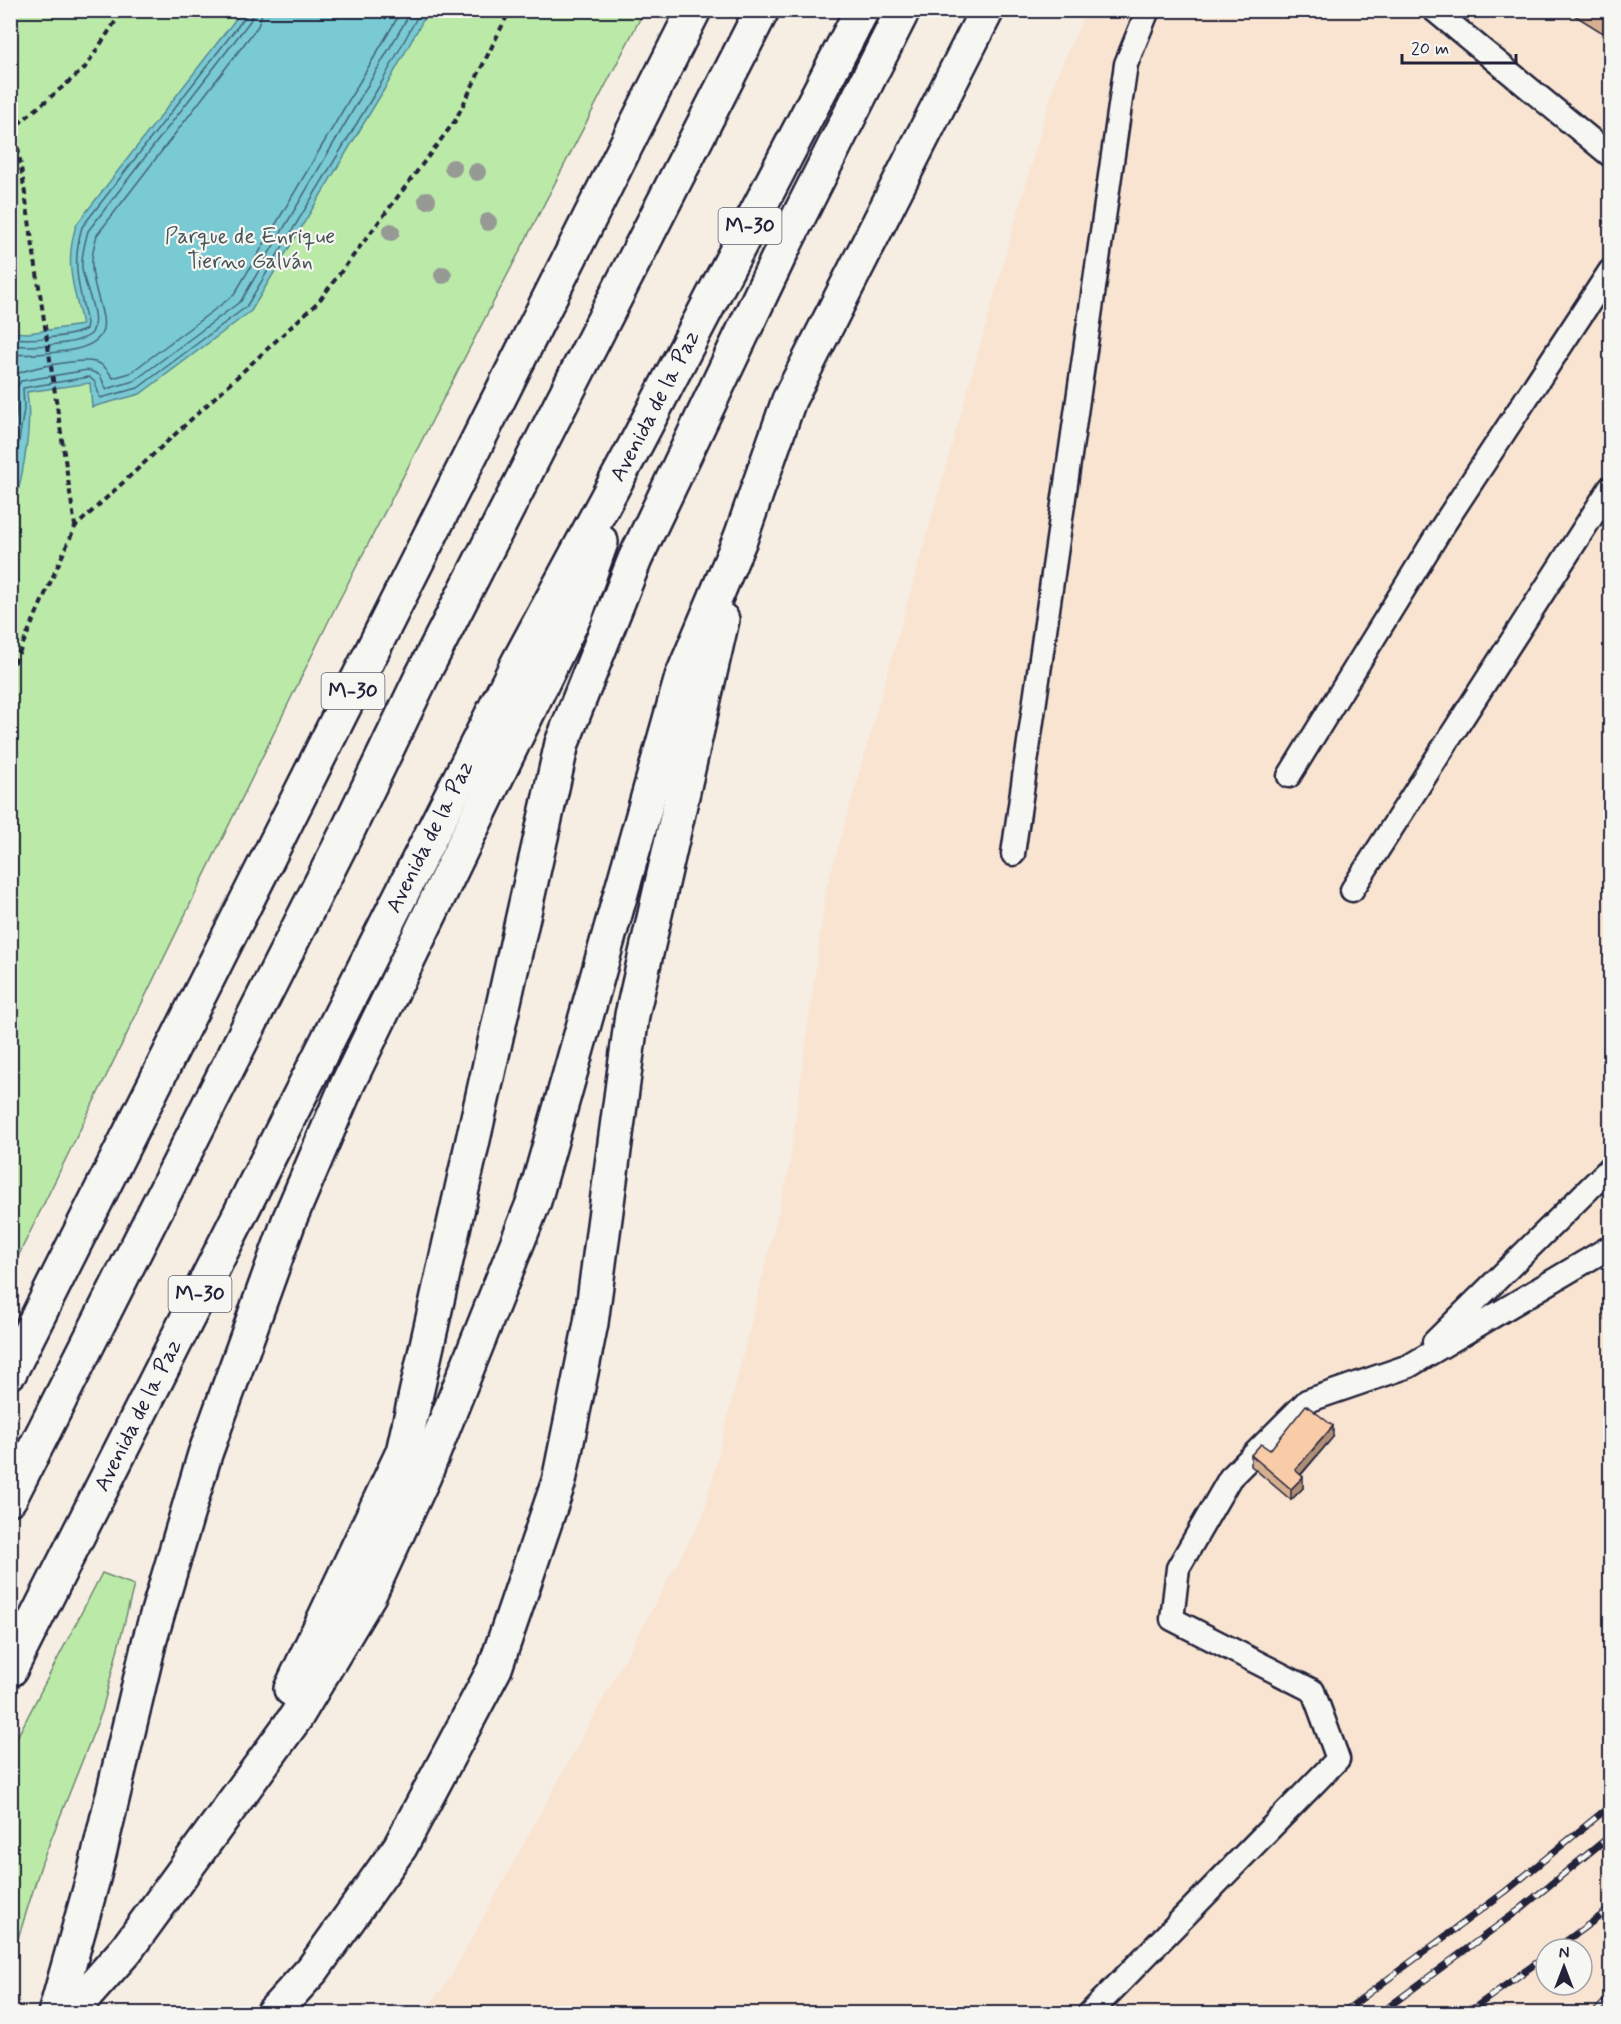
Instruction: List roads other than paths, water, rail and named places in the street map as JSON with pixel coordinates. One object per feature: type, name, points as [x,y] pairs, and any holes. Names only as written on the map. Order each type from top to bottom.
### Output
[{"type":"highway","name":"M-30","points":[[10,1372],[694,10]]},
{"type":"highway","points":[[10,1498],[348,830],[473,575],[762,10]]},
{"type":"highway","name":"Avenida de la Paz","points":[[10,1670],[519,661],[637,442],[862,10]]},
{"type":"highway","points":[[243,1789],[403,1452],[562,743],[634,559],[784,246],[903,10]]},
{"type":"highway","points":[[69,2013],[126,1950],[296,1717],[369,1595],[424,1476],[534,1201],[682,677],[741,537],[789,400],[987,10]]},
{"type":"highway","points":[[55,2013],[94,1875],[157,1617],[206,1454],[290,1218],[353,1072],[576,613],[637,442]]},
{"type":"highway","points":[[272,2013],[313,1969],[405,1837],[495,1668],[558,1481],[591,1323],[632,1015],[741,537]]},
{"type":"lane","points":[[1012,854],[1126,64],[1148,10]]},
{"type":"lane","points":[[1434,10],[1611,155]]},
{"type":"lane","points":[[1289,776],[1442,527],[1611,271]]},
{"type":"lane","points":[[1352,890],[1611,488]]},
{"type":"lane","points":[[1409,1366],[1611,1168]]},
{"type":"lane","points":[[1089,2013],[1338,1759],[1313,1692],[1172,1618],[1178,1568],[1230,1478],[1307,1401],[1409,1366],[1611,1247]]},
{"type":"water","points":[[242,11],[428,11],[388,83],[251,311],[140,394],[92,407],[90,383],[27,392],[27,439],[11,519],[11,332],[28,333],[82,325],[73,287],[71,265],[72,240],[76,225]]},
{"type":"railway","points":[[1341,2014],[1506,1891],[1610,1806]]},
{"type":"railway","points":[[1379,2014],[1519,1910],[1610,1836]]},
{"type":"railway","points":[[1572,1937],[1610,1909]]},
{"type":"railway","points":[[1466,2014],[1534,1965]]},
{"type":"railway","points":[[1594,2014],[1610,1997]]},
{"type":"park label","name":"Parque de Enrique Tierno Galván","points":[[250,250]]}]
